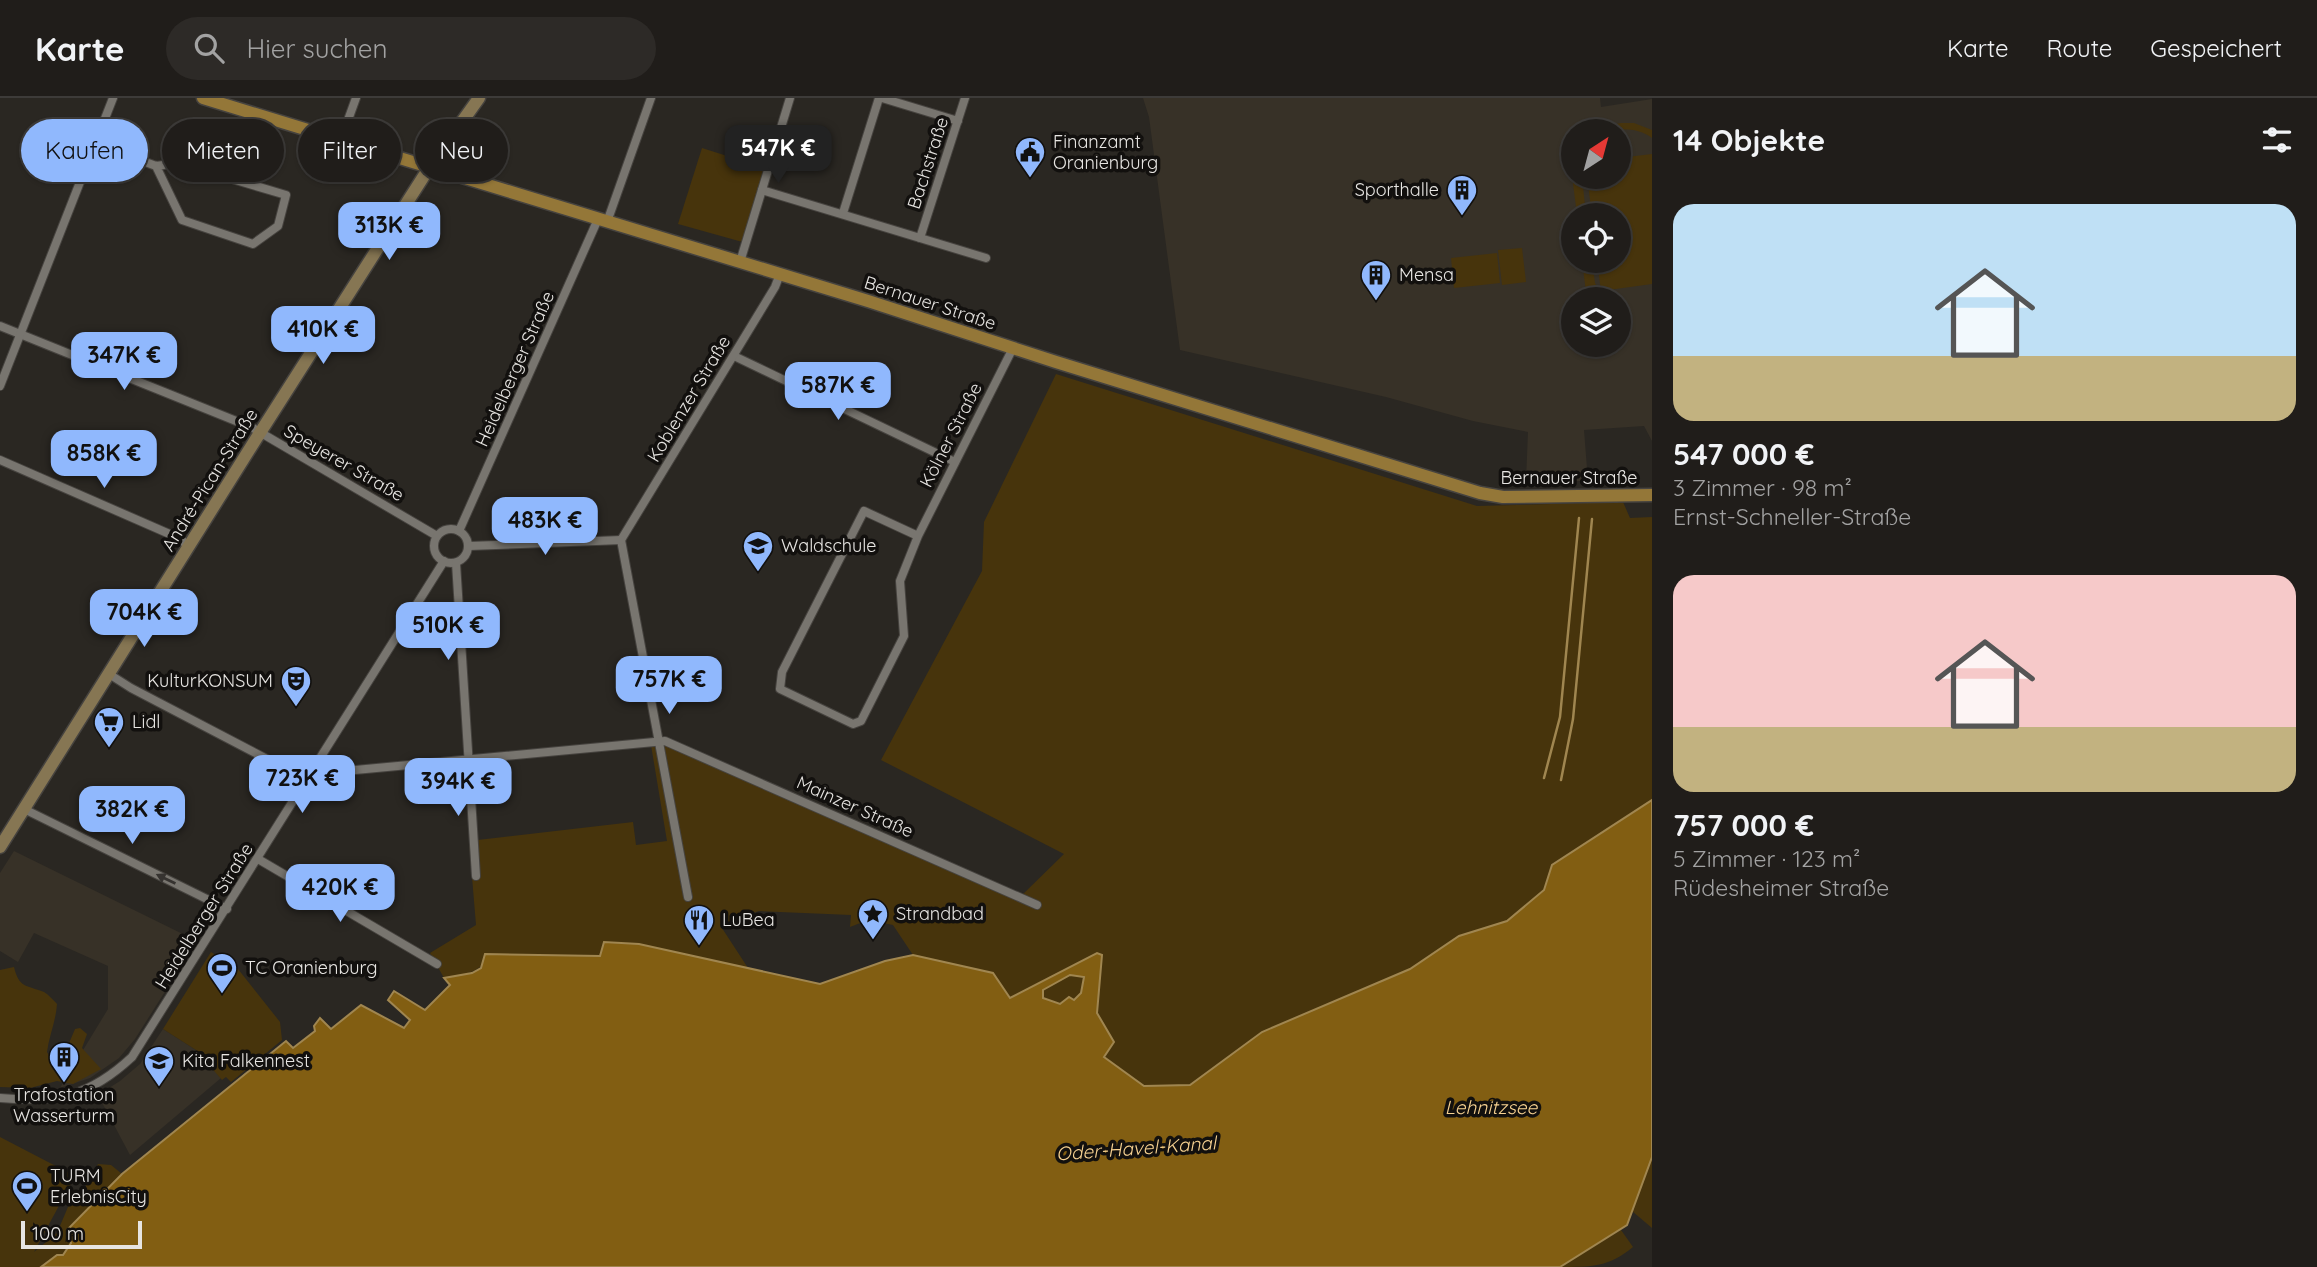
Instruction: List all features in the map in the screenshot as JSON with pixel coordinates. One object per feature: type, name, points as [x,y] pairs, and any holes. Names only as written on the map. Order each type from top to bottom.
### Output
[{"type":"main road","name":"Bernauer Straße","points":[[202,98],[298,128]]},
{"type":"main road","name":"Bernauer Straße","points":[[476,182],[780,274],[1480,493],[1503,497],[1652,495]]},
{"type":"street","points":[[105,119],[113,98]]},
{"type":"street","points":[[348,119],[356,98]]},
{"type":"street","name":"André-Pican-Straße","points":[[464,119],[479,98]]},
{"type":"street","name":"Heidelberger Straße","points":[[459,531],[602,220],[651,98]]},
{"type":"street","points":[[740,262],[790,98]]},
{"type":"street","points":[[843,214],[881,98],[958,121]]},
{"type":"street","name":"Bachstraße","points":[[920,238],[965,98]]},
{"type":"street","points":[[148,163],[156,166],[178,163],[286,195],[278,226],[253,244],[182,220],[156,166]]},
{"type":"street","points":[[0,386],[80,182]]},
{"type":"street","name":"André-Pican-Straße","points":[[0,846],[420,182]]},
{"type":"street","points":[[762,190],[986,258]]},
{"type":"street","name":"Koblenzer Straße","points":[[621,540],[734,356],[780,274]]},
{"type":"street","name":"Speyerer Straße","points":[[0,326],[260,433],[437,536]]},
{"type":"street","name":"Kölner Straße","points":[[918,536],[864,511],[782,672],[780,689],[853,724],[861,721],[904,636],[900,581],[918,536],[1013,348]]},
{"type":"street","points":[[734,356],[955,462]]},
{"type":"street","points":[[0,460],[181,539],[188,547]]},
{"type":"street","points":[[445,530],[459,531],[466,536],[468,546],[465,556],[456,562],[444,561],[434,548],[437,536],[445,530]]},
{"type":"street","points":[[468,546],[621,540],[688,897]]},
{"type":"street","name":"Heidelberger Straße","points":[[0,1098],[40,1100],[77,1094],[120,1068],[144,1042],[444,561]]},
{"type":"street","points":[[456,562],[476,876]]},
{"type":"street","points":[[108,674],[307,780]]},
{"type":"street","points":[[314,768],[323,774],[659,740]]},
{"type":"street","name":"Mainzer Straße","points":[[659,740],[1037,905]]},
{"type":"street","points":[[24,809],[227,909]]},
{"type":"street","points":[[258,859],[437,964]]},
{"type":"shaded area","points":[[1143,98],[1600,98],[1601,107],[1652,99],[1652,441],[1644,426],[1584,430],[1588,481],[1526,481],[1528,432],[1180,350],[1149,117]]},
{"type":"shaded area","points":[[1631,123],[1652,130],[1652,138],[1639,131],[1632,130]]},
{"type":"shaded area","points":[[702,148],[768,169],[746,243],[678,224]]},
{"type":"shaded area","points":[[1652,154],[1652,284],[1600,287],[1599,273],[1631,273],[1631,203],[1590,203],[1589,189],[1631,189],[1631,157]]},
{"type":"shaded area","points":[[1574,189],[1583,189],[1585,203],[1575,203]]},
{"type":"shaded area","points":[[1522,248],[1526,282],[1502,285],[1498,250]]},
{"type":"shaded area","points":[[1497,253],[1500,283],[1454,288],[1451,258]]},
{"type":"shaded area","points":[[1584,273],[1594,273],[1597,287],[1585,287]]},
{"type":"shaded area","points":[[1056,374],[1477,506],[1623,502],[1630,518],[1652,517],[1652,800],[1552,864],[1544,890],[1507,921],[1459,936],[1410,969],[1262,1032],[1190,1085],[1144,1086],[1104,1057],[1114,1042],[1097,1014],[1102,955],[1097,953],[1010,999],[993,973],[913,955],[893,925],[868,920],[850,927],[851,915],[759,911],[720,925],[748,968],[639,944],[605,942],[601,956],[493,954],[472,972],[444,978],[430,953],[476,925],[469,841],[633,822],[636,845],[667,841],[650,739],[665,741],[1019,898],[1064,854],[881,760],[982,571],[984,522]]},
{"type":"shaded area","points":[[14,851],[197,941],[135,1039],[119,1058],[90,1078],[60,1088],[108,1009],[108,966],[34,933],[18,962],[0,951],[0,873]]},
{"type":"shaded area","name":"TC Oranienburg","points":[[211,952],[238,969],[280,1022],[282,1040],[231,1082],[226,1077],[222,1080],[196,1050],[163,1029]]},
{"type":"shaded area","points":[[14,967],[21,982],[44,992],[57,1004],[47,1052],[52,1061],[67,1048],[75,1029],[80,1028],[87,1034],[82,1048],[101,1069],[73,1084],[57,1081],[30,1088],[0,1087],[0,970]]},
{"type":"shaded area","points":[[1070,975],[1084,976],[1081,993],[1073,1000],[1069,998],[1060,1004],[1043,998],[1042,990]]},
{"type":"shaded area","name":"Kita Falkennest","points":[[163,1029],[196,1050],[221,1078],[130,1155],[98,1095],[140,1064]]},
{"type":"shaded area","name":"TURM ErlebnisCity","points":[[0,1137],[75,1176],[34,1252],[57,1233],[68,1207],[81,1195],[98,1164],[111,1165],[122,1174],[67,1230],[71,1243],[63,1256],[57,1255],[41,1267],[0,1267]]},
{"type":"shaded area","points":[[1652,1157],[1652,1228],[1632,1211]]},
{"type":"shaded area","points":[[1621,1230],[1633,1247],[1616,1259],[1582,1267],[1560,1267]]},
{"type":"water","name":"Lehnitzsee","points":[[1652,800],[1652,1157],[1627,1225],[1560,1267],[41,1267],[57,1255],[63,1255],[71,1243],[67,1230],[122,1174],[286,1041],[293,1048],[315,1031],[314,1026],[320,1018],[331,1029],[361,1005],[404,1028],[410,1020],[388,1000],[394,991],[425,1010],[450,985],[444,978],[472,973],[481,968],[485,954],[600,956],[604,942],[639,944],[820,984],[885,961],[913,955],[993,973],[1010,998],[1097,953],[1102,955],[1097,1013],[1114,1042],[1104,1057],[1144,1086],[1190,1085],[1262,1032],[1410,969],[1459,936],[1507,921],[1544,890],[1552,865]],"holes":[[[1070,975],[1084,977],[1081,993],[1074,1000],[1069,997],[1060,1004],[1043,998],[1043,990]]]},
{"type":"waterway","points":[[1544,778],[1560,717],[1579,518]]},
{"type":"waterway","points":[[1561,780],[1573,719],[1592,519]]},
{"type":"place","name":"Finanzamt Oranienburg","points":[[1030,179]]},
{"type":"place","name":"Sporthalle","points":[[1462,217]]},
{"type":"place","name":"Mensa","points":[[1376,302]]},
{"type":"place","name":"Waldschule","points":[[758,573]]},
{"type":"place","name":"KulturKONSUM","points":[[296,708]]},
{"type":"place","name":"Lidl","points":[[109,749]]},
{"type":"place","name":"Strandbad","points":[[873,941]]},
{"type":"place","name":"LuBea","points":[[699,947]]},
{"type":"place","name":"TC Oranienburg","points":[[222,995]]},
{"type":"place","name":"Trafostation Wasserturm","points":[[64,1084]]},
{"type":"place","name":"Kita Falkennest","points":[[159,1088]]},
{"type":"place","name":"TURM ErlebnisCity","points":[[27,1213]]},
{"type":"water label","name":"Oder-Havel-Kanal","points":[[1136,1148]]}]
